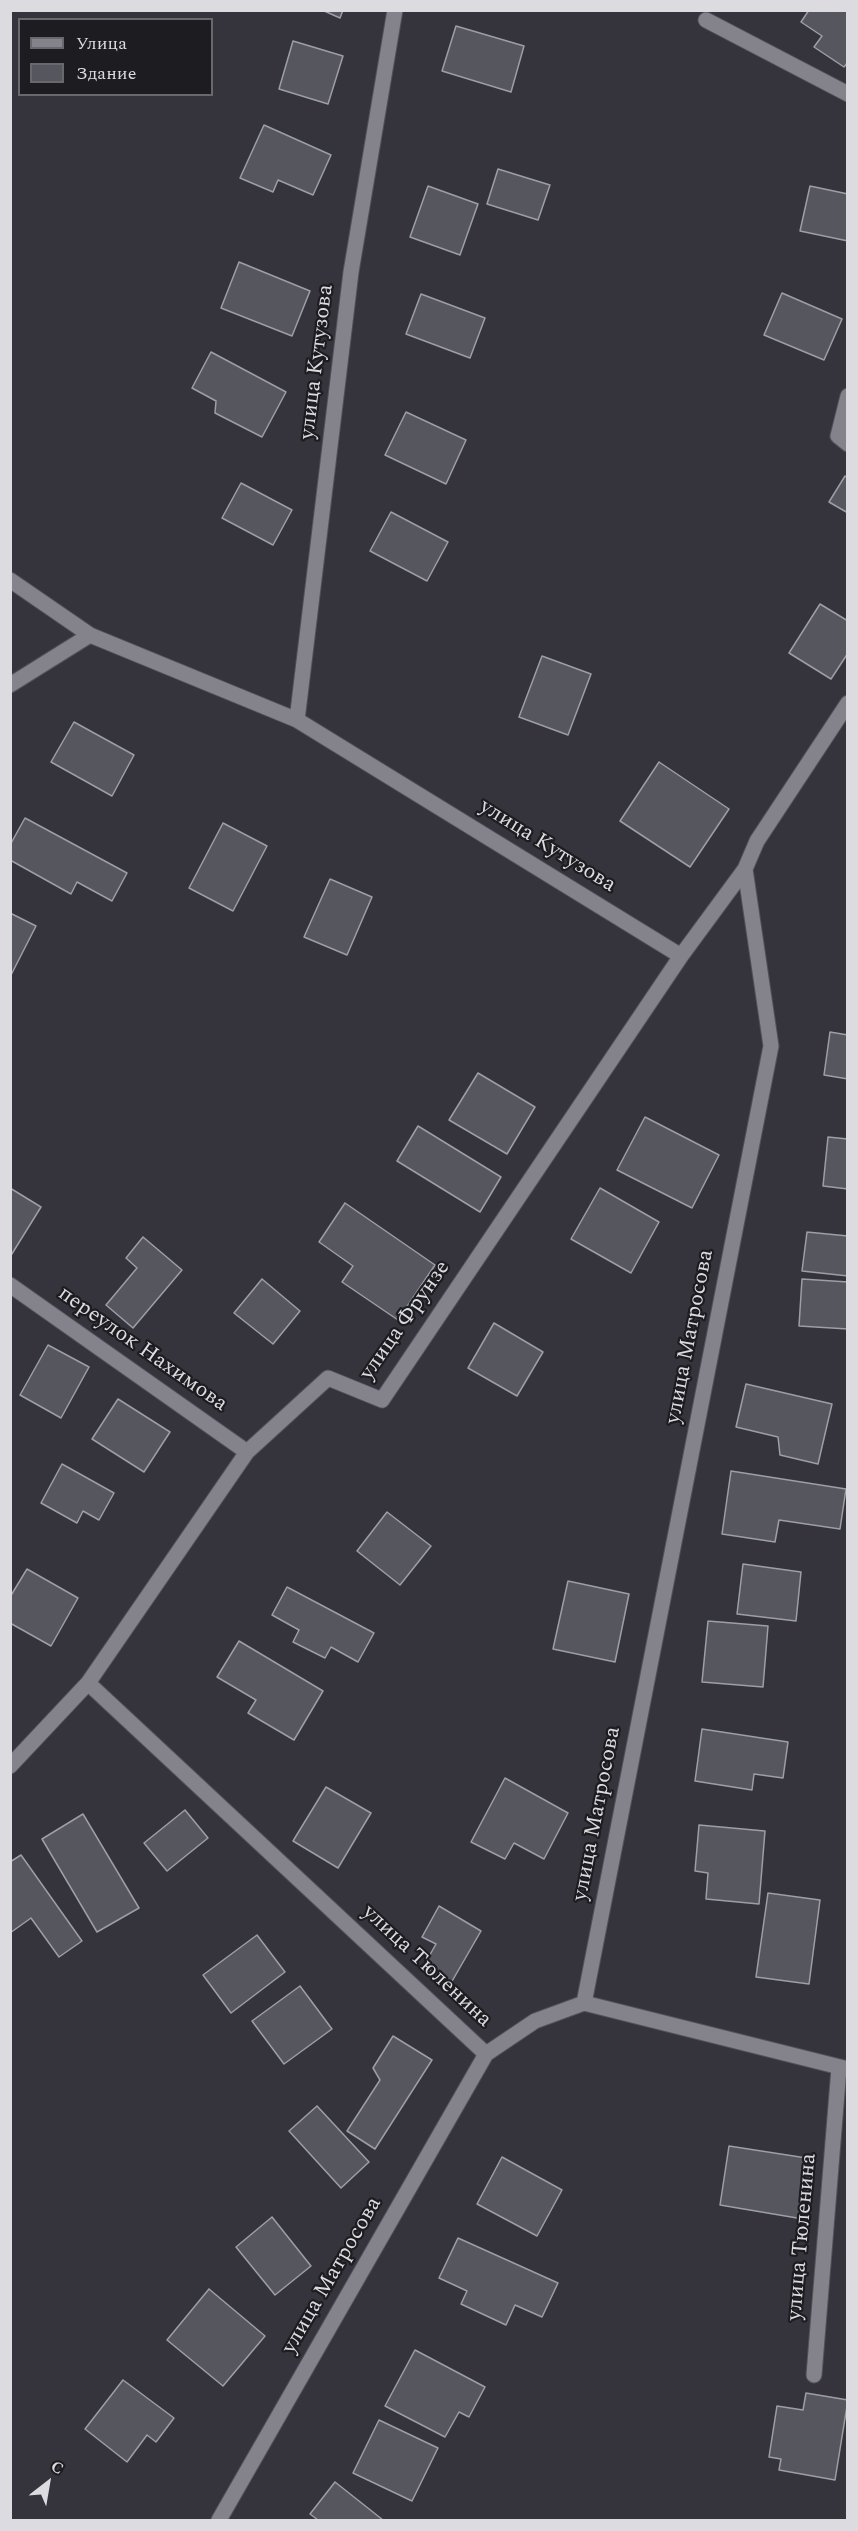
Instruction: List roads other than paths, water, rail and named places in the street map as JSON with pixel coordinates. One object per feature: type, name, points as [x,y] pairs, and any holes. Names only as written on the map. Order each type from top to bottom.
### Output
[{"type":"street","name":"улица Кутузова","points":[[297,720],[351,273],[394,10]]},
{"type":"street","points":[[706,20],[848,94]]},
{"type":"street","points":[[848,396],[838,436],[848,444]]},
{"type":"street","name":"улица Кутузова","points":[[10,580],[90,635],[297,720],[681,956]]},
{"type":"street","points":[[10,684],[90,635]]},
{"type":"street","points":[[681,956],[745,869],[757,841],[848,703]]},
{"type":"street","name":"улица Матросова","points":[[584,2003],[771,1046],[745,869]]},
{"type":"street","name":"улица Фрунзе","points":[[10,1766],[88,1683],[247,1452],[328,1378],[382,1400],[681,956]]},
{"type":"street","name":"переулок Нахимова","points":[[10,1285],[247,1452]]},
{"type":"street","name":"улица Тюленина","points":[[88,1683],[486,2054],[535,2021],[584,2003],[843,2068],[814,2374]]},
{"type":"street","name":"улица Матросова","points":[[219,2520],[486,2054]]}]
